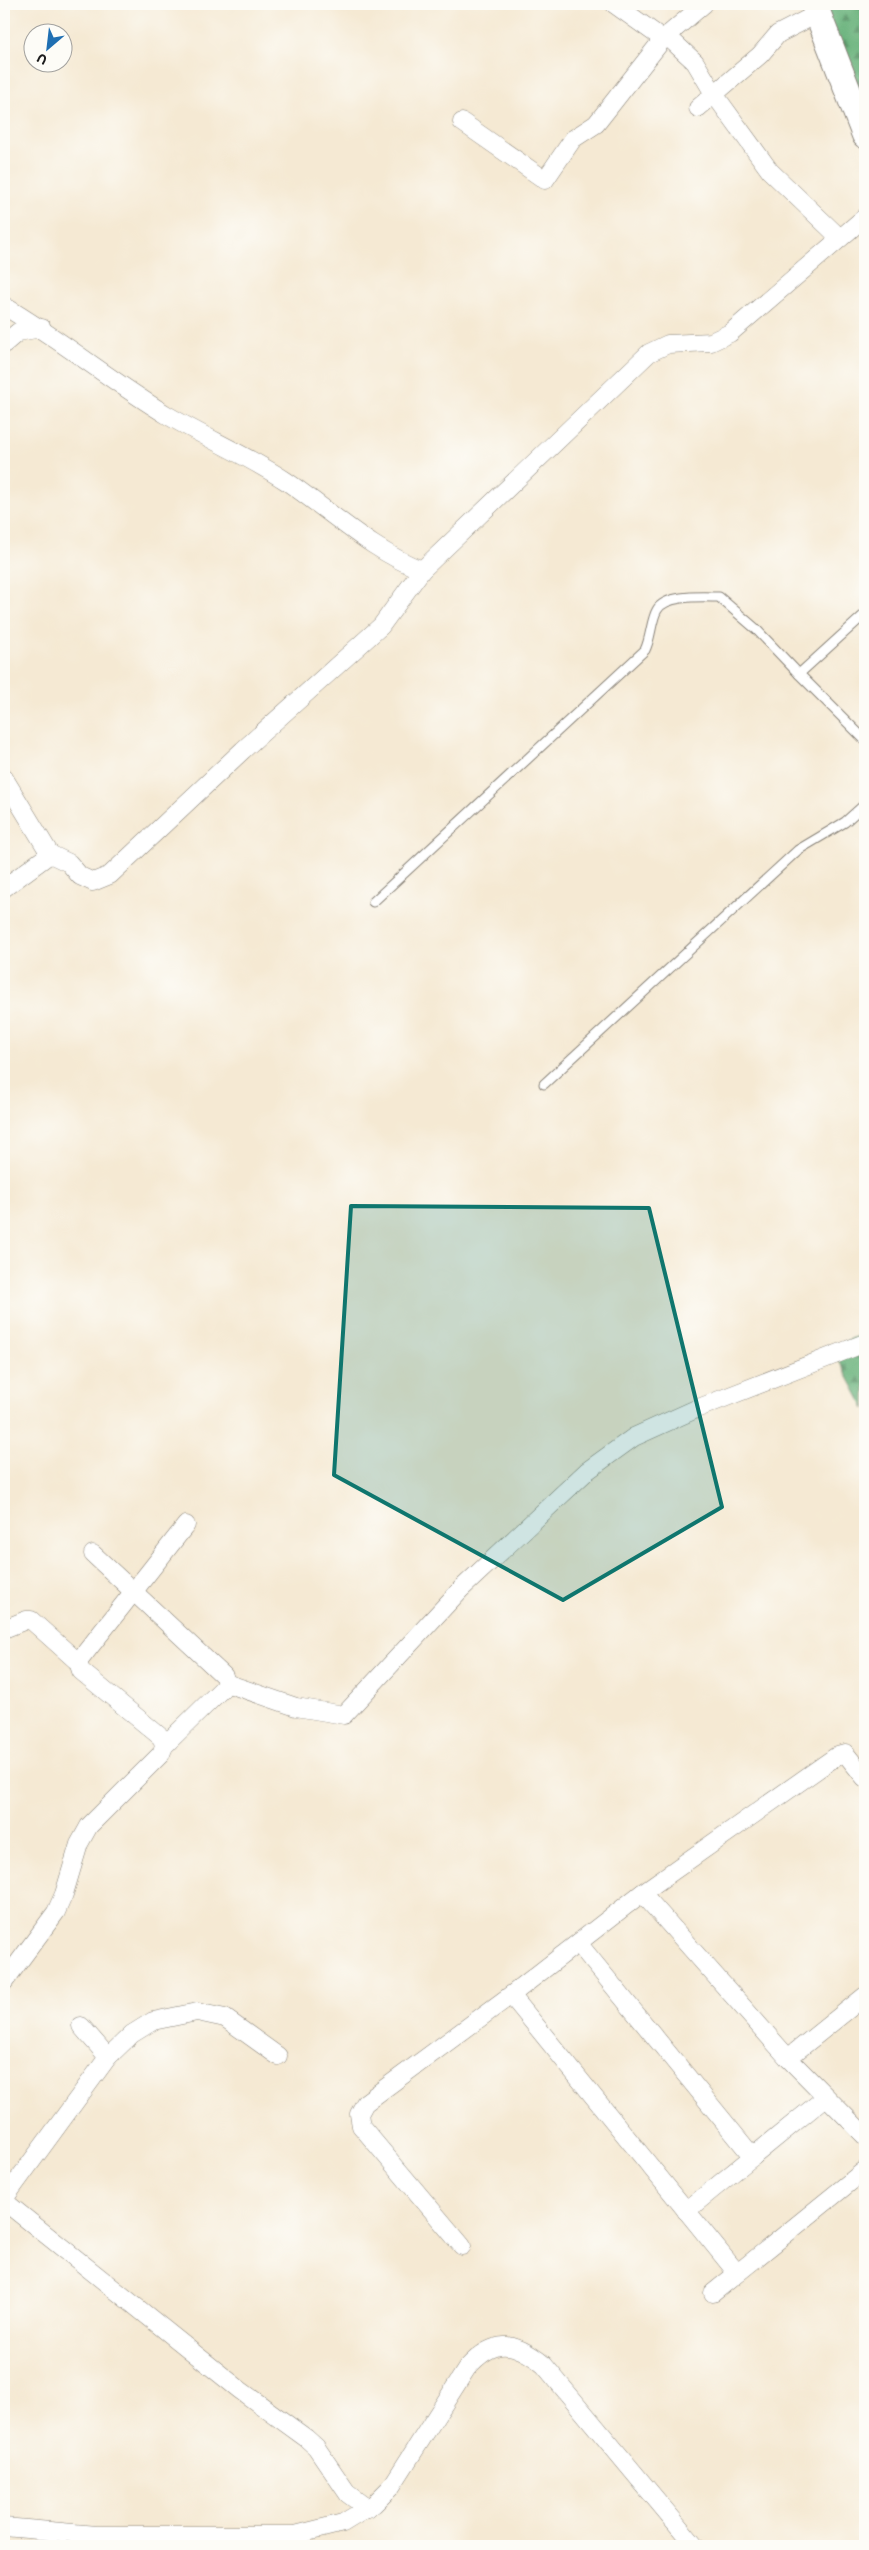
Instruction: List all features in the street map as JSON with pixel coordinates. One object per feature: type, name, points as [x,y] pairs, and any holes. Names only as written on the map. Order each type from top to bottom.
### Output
[{"type":"main road","points":[[816,9],[865,135]]},
{"type":"street","points":[[614,4],[665,37],[695,62],[714,94],[770,171],[840,238]]},
{"type":"street","points":[[462,122],[545,180],[573,139],[596,124],[665,37],[704,4]]},
{"type":"street","points":[[698,108],[760,55],[778,34],[816,9]]},
{"type":"street","points":[[4,778],[50,854],[69,863],[80,876],[93,882],[110,875],[243,750],[381,626],[422,570],[649,352],[668,344],[711,342],[730,333],[865,217]]},
{"type":"street","points":[[4,306],[42,328],[166,414],[284,480],[405,564],[422,570]]},
{"type":"street","points":[[4,344],[18,332],[42,328]]},
{"type":"street","points":[[4,888],[50,854]]},
{"type":"street","points":[[226,1683],[296,1707],[344,1715],[461,1589],[587,1471],[634,1437],[696,1409],[865,1343]]},
{"type":"street","points":[[78,1662],[186,1525]]},
{"type":"street","points":[[4,1982],[56,1912],[64,1894],[78,1844],[90,1826],[161,1754],[164,1746],[222,1690],[226,1683],[224,1676],[93,1554]]},
{"type":"street","points":[[4,1629],[26,1620],[32,1620],[78,1662],[82,1671],[162,1738],[164,1746]]},
{"type":"street","points":[[462,2246],[361,2126],[360,2114],[365,2103],[511,1995],[642,1893],[838,1755],[845,1753],[865,1778]]},
{"type":"street","points":[[642,1893],[788,2058],[865,2136]]},
{"type":"street","points":[[578,1942],[753,2157]]},
{"type":"street","points":[[511,1995],[737,2273]]},
{"type":"street","points":[[788,2058],[865,1996]]},
{"type":"street","points":[[278,2056],[225,2018],[197,2012],[153,2021],[132,2034],[108,2057],[4,2200],[240,2390],[306,2438],[316,2448],[348,2494],[368,2509]]},
{"type":"street","points":[[81,2026],[108,2057]]},
{"type":"street","points":[[686,2211],[826,2097]]},
{"type":"street","points":[[713,2293],[865,2170]]},
{"type":"street","points":[[4,2527],[96,2535],[295,2536],[343,2523],[368,2509],[391,2487],[467,2368],[485,2350],[498,2345],[520,2348],[544,2365],[695,2546]]},
{"type":"lane","points":[[373,902],[645,650],[650,639],[656,610],[663,603],[684,597],[719,596],[756,629],[865,740]]},
{"type":"lane","points":[[799,674],[865,614]]},
{"type":"lane","points":[[544,1084],[798,850],[845,822],[865,804]]},
{"type":"highlighted area","points":[[351,1206],[649,1208],[722,1507],[563,1600],[334,1475]]},
{"type":"green space","points":[[805,4],[865,4],[865,146]]},
{"type":"green space","points":[[865,1333],[865,1409],[832,1347]]}]
